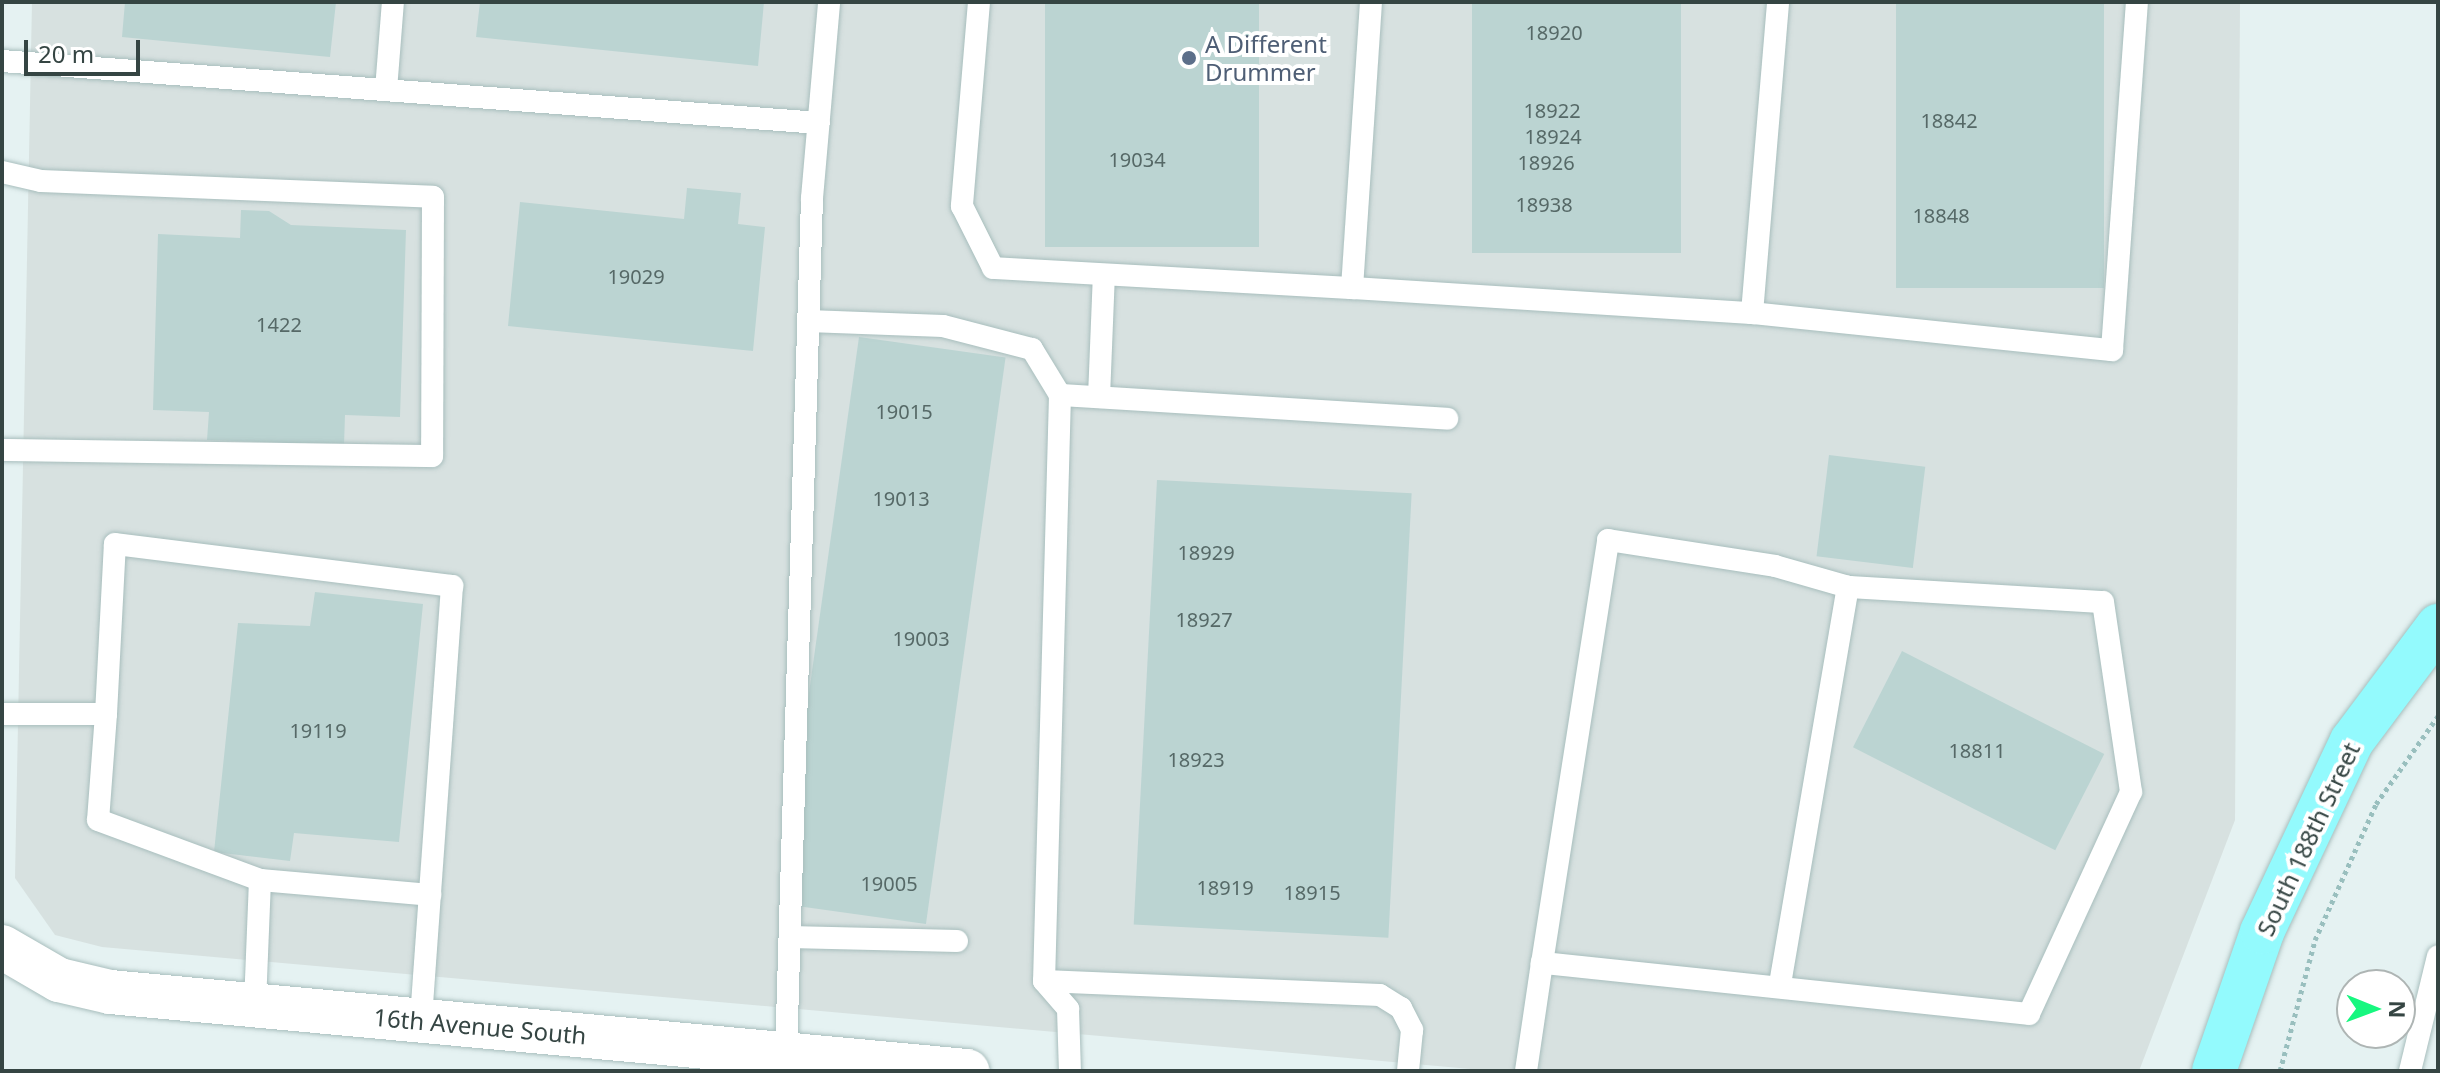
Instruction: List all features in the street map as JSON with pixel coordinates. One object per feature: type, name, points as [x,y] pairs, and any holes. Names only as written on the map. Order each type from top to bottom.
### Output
[{"type":"main road","name":"South 188th Street","points":[[2214,1071],[2262,932],[2352,741],[2438,626]]},
{"type":"street","name":"16th Avenue South","points":[[2,947],[59,980],[110,992],[967,1071]]},
{"type":"lane","points":[[386,90],[393,2]]},
{"type":"lane","points":[[786,1054],[808,321],[829,2]]},
{"type":"lane","points":[[979,2],[962,206],[993,268],[1752,313],[2112,350],[2137,2]]},
{"type":"lane","points":[[1352,288],[1371,2]]},
{"type":"lane","points":[[1752,313],[1778,2]]},
{"type":"lane","points":[[2,61],[819,123]]},
{"type":"lane","points":[[2,172],[41,181],[433,197],[432,456],[2,450]]},
{"type":"lane","points":[[1099,397],[1104,275]]},
{"type":"lane","points":[[808,321],[943,326],[1032,349],[1060,395],[1044,981],[1068,1009],[1070,1071]]},
{"type":"lane","points":[[1060,395],[1447,419]]},
{"type":"lane","points":[[1526,1071],[1542,963],[1608,540],[1775,566],[1848,587],[2103,602],[2131,792],[2029,1014],[1780,984],[1542,963]]},
{"type":"lane","points":[[421,1020],[430,895],[452,586],[115,544],[98,820],[260,880],[430,895]]},
{"type":"lane","points":[[1780,984],[1848,587]]},
{"type":"lane","points":[[2,714],[106,714]]},
{"type":"lane","points":[[255,1005],[260,880]]},
{"type":"lane","points":[[790,937],[957,941]]},
{"type":"lane","points":[[2410,1071],[2438,956]]},
{"type":"lane","points":[[1044,981],[1380,995],[1401,1008],[1412,1030],[1408,1071]]},
{"type":"path","points":[[2280,1071],[2315,940],[2376,804],[2438,716]]},
{"type":"shaded area","points":[[32,2],[2240,2],[2235,820],[2139,1071],[1493,1071],[102,947],[55,935],[15,878]]},
{"type":"building","points":[[125,2],[336,2],[330,57],[122,37]]},
{"type":"building","points":[[480,2],[764,2],[758,66],[476,37]]},
{"type":"building","points":[[1045,2],[1259,2],[1259,247],[1045,247]]},
{"type":"building","points":[[1472,2],[1681,2],[1681,253],[1472,253]]},
{"type":"building","points":[[1896,2],[2104,2],[2104,288],[1896,288]]},
{"type":"building","points":[[687,188],[741,193],[738,224],[765,227],[753,351],[508,326],[520,202],[684,219]]},
{"type":"building","points":[[241,210],[269,211],[291,225],[406,230],[400,417],[345,415],[344,445],[207,440],[209,412],[153,410],[158,234],[240,238]]},
{"type":"building","points":[[859,337],[1006,358],[926,924],[779,903]]},
{"type":"building","points":[[1829,455],[1925,467],[1913,568],[1817,556]]},
{"type":"building","points":[[1157,480],[1412,493],[1388,938],[1134,924]]},
{"type":"building","points":[[315,592],[423,604],[399,842],[294,833],[290,861],[214,852],[238,623],[310,626]]},
{"type":"building","points":[[1902,651],[2104,754],[2055,850],[1853,747]]},
{"type":"place","name":"A Different Drummer","points":[[1189,58]]}]
